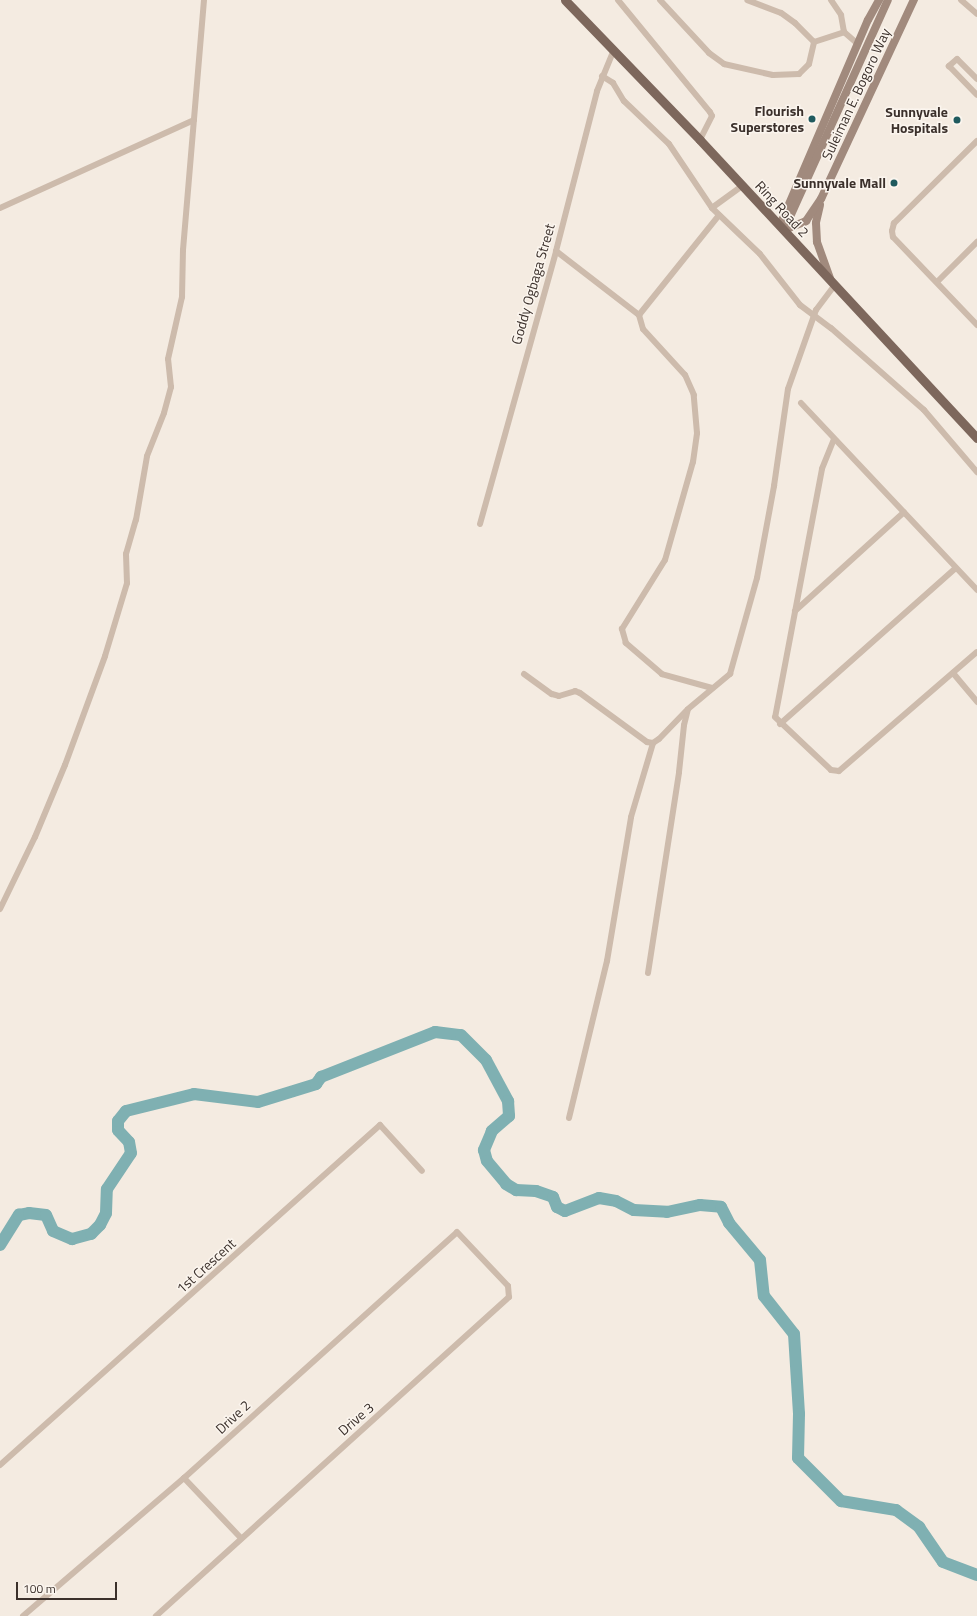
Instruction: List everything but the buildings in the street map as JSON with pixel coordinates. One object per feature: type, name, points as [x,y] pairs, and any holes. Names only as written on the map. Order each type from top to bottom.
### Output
[{"type":"main road","name":"Ring Road 2","points":[[565,0],[613,52],[700,140],[833,285],[977,438]]},
{"type":"street","points":[[0,909],[35,837],[65,765],[105,656],[128,583],[126,554],[136,520],[147,456],[164,412],[171,387],[168,359],[182,297],[183,250],[204,0]]},
{"type":"street","points":[[618,0],[710,112],[712,116],[700,140]]},
{"type":"street","points":[[660,0],[708,53],[732,66],[773,75],[799,74],[809,64],[814,42]]},
{"type":"street","points":[[747,0],[780,13],[795,23],[814,42]]},
{"type":"street","points":[[831,0],[841,15],[844,32],[858,44]]},
{"type":"street","name":"Suleiman E. Bogoro Way","points":[[821,199],[914,0]]},
{"type":"street","points":[[960,0],[977,14]]},
{"type":"street","name":"Suleiman E. Bogoro Way","points":[[782,228],[858,44],[882,2]]},
{"type":"street","name":"Suleiman E. Bogoro Way","points":[[782,228],[875,15]]},
{"type":"street","points":[[814,42],[844,32]]},
{"type":"street","name":"Goddy Ogbaga Street","points":[[480,524],[556,250],[602,76],[613,52]]},
{"type":"street","points":[[977,79],[957,59],[949,66],[977,95]]},
{"type":"street","points":[[602,76],[613,83],[624,101],[669,144],[690,179],[712,208],[747,240],[800,305],[814,315],[924,410],[977,472]]},
{"type":"street","points":[[0,208],[194,120]]},
{"type":"street","points":[[977,141],[894,224],[892,231],[893,237],[977,324]]},
{"type":"street","points":[[712,208],[742,186]]},
{"type":"street","points":[[782,228],[806,221],[821,199]]},
{"type":"street","points":[[570,1118],[607,961],[631,817],[653,743],[688,709],[712,688],[723,682],[730,674],[752,593],[774,486],[788,389],[814,315],[821,300],[833,285],[817,242],[816,223],[821,199]]},
{"type":"street","points":[[639,315],[719,216]]},
{"type":"street","points":[[937,282],[977,242]]},
{"type":"street","points":[[556,250],[639,315],[643,329],[685,375],[694,395],[697,433],[693,462],[665,560],[625,620],[622,629],[622,637],[662,674],[712,688]]},
{"type":"street","points":[[801,403],[977,590]]},
{"type":"street","points":[[834,439],[822,469],[775,717],[780,724],[831,770],[839,771],[977,652]]},
{"type":"street","points":[[795,611],[904,512]]},
{"type":"street","points":[[780,724],[956,568]]},
{"type":"street","points":[[953,673],[977,702]]},
{"type":"street","points":[[524,674],[552,694],[559,696],[575,691],[580,693],[647,742],[653,743]]},
{"type":"street","points":[[648,973],[679,772],[684,725],[688,709]]},
{"type":"street","name":"1st Crescent","points":[[0,1465],[380,1125],[422,1172]]},
{"type":"street","name":"Drive 2","points":[[23,1616],[184,1478],[457,1232]]},
{"type":"street","name":"Drive 3","points":[[156,1616],[509,1297],[508,1286],[457,1232]]},
{"type":"street","points":[[184,1478],[241,1538]]},
{"type":"waterway","points":[[0,1245],[19,1215],[29,1213],[46,1215],[53,1231],[72,1239],[91,1234],[100,1225],[106,1213],[107,1189],[131,1153],[129,1142],[118,1130],[118,1121],[126,1111],[194,1094],[258,1102],[316,1084],[321,1077],[435,1032],[461,1035],[486,1060],[508,1101],[509,1116],[492,1131],[484,1150],[487,1161],[506,1184],[516,1190],[536,1191],[553,1197],[557,1207],[565,1211],[599,1198],[616,1201],[634,1210],[667,1212],[700,1205],[721,1207],[729,1223],[760,1260],[764,1296],[794,1334],[799,1414],[798,1458],[841,1501],[896,1510],[919,1527],[943,1562],[977,1575]]},
{"type":"place","name":"Flourish Superstores","points":[[812,119]]},
{"type":"place","name":"Sunnyvale Hospitals","points":[[957,120]]},
{"type":"place","name":"Sunnyvale Mall","points":[[894,183]]}]
